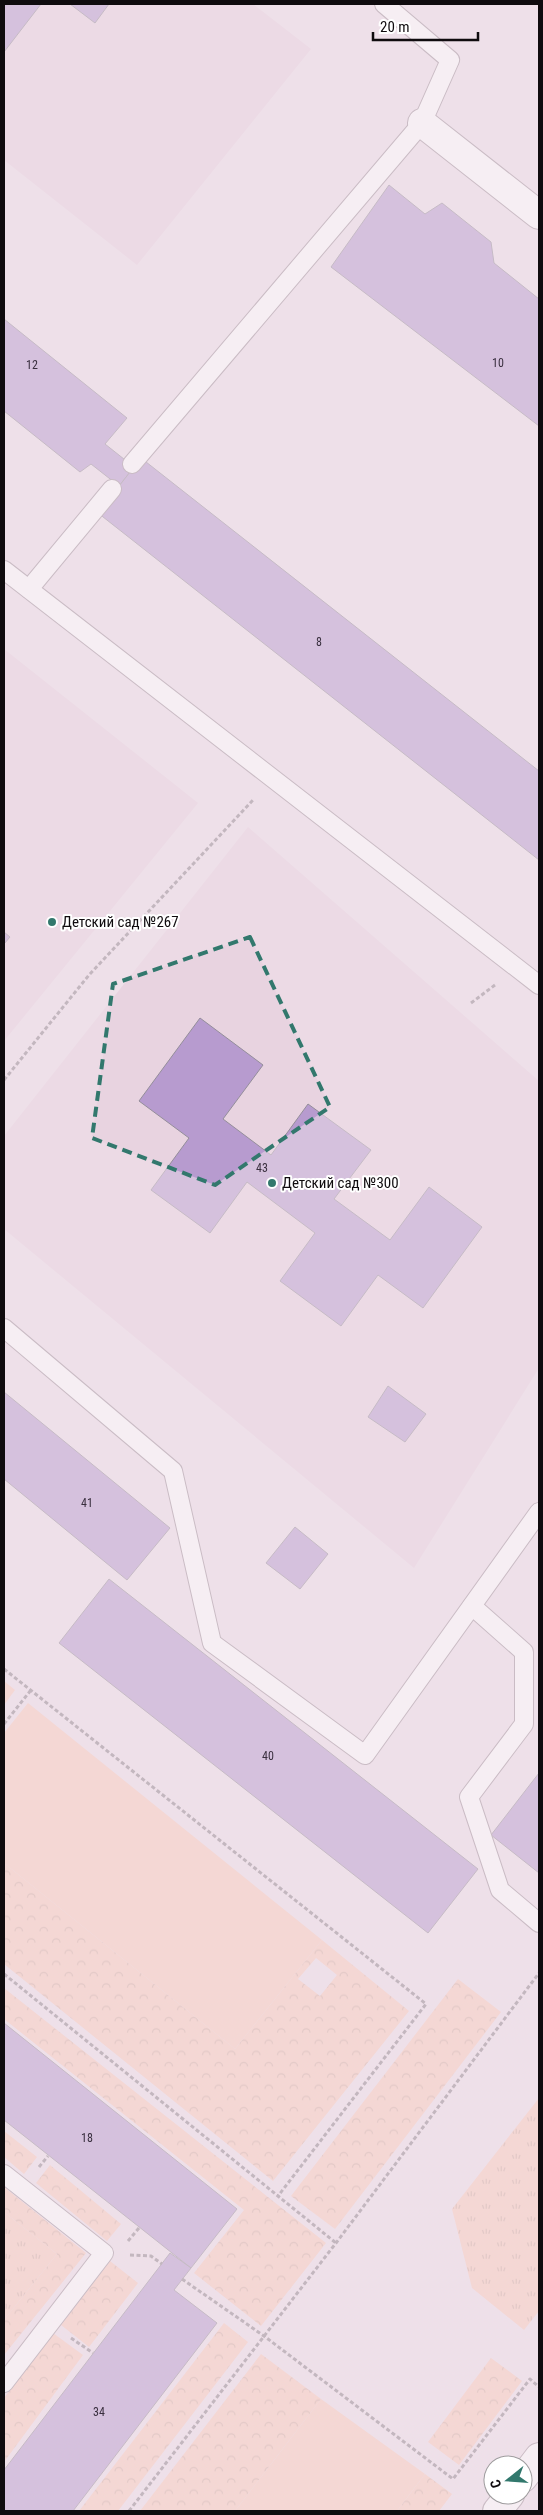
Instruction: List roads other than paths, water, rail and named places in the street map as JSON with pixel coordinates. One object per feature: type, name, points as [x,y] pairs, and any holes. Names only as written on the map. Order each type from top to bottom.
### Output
[{"type":"street","points":[[422,123],[539,215]]},
{"type":"lane","points":[[132,464],[422,123],[450,60],[384,4]]},
{"type":"lane","points":[[29,589],[112,489]]},
{"type":"lane","points":[[4,570],[539,985]]},
{"type":"lane","points":[[4,1328],[173,1472],[212,1643],[365,1754],[539,1512]]},
{"type":"lane","points":[[472,1606],[524,1652],[524,1724],[469,1797],[500,1890],[539,1923]]},
{"type":"lane","points":[[4,2174],[104,2253],[4,2383]]},
{"type":"place","name":"Детский сад №267","points":[[52,922]]},
{"type":"place","name":"Детский сад №300","points":[[272,1183]]}]
